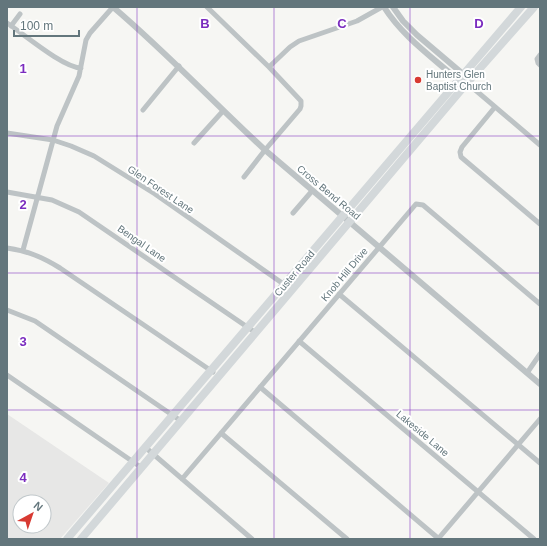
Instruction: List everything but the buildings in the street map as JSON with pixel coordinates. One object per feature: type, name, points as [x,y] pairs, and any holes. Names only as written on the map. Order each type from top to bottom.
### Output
[{"type":"main road","name":"Custer Road","points":[[67,539],[521,7]]},
{"type":"main road","name":"Custer Road","points":[[81,539],[467,83],[534,7]]},
{"type":"street","points":[[23,250],[60,118],[77,84],[86,40],[90,33],[113,7]]},
{"type":"street","name":"Cross Bend Road","points":[[113,7],[179,66],[223,111],[265,150],[540,384]]},
{"type":"street","points":[[207,7],[269,67],[301,101],[301,106],[297,114],[265,150],[244,177]]},
{"type":"street","points":[[269,67],[290,47],[299,41],[357,21],[383,7],[412,40],[460,77],[540,145]]},
{"type":"street","points":[[393,7],[417,35],[460,77]]},
{"type":"street","points":[[20,14],[9,24],[70,66],[81,68]]},
{"type":"street","points":[[412,40],[417,35]]},
{"type":"street","points":[[540,55],[537,59],[540,65]]},
{"type":"street","points":[[142,110],[179,66]]},
{"type":"street","points":[[495,107],[462,147],[460,152],[461,157],[540,224]]},
{"type":"street","points":[[194,143],[223,111]]},
{"type":"street","name":"Glen Forest Lane","points":[[7,133],[53,140],[82,150],[155,194],[292,290]]},
{"type":"street","points":[[293,213],[312,191]]},
{"type":"street","name":"Bengal Lane","points":[[7,192],[38,197],[67,206],[93,221],[256,333]]},
{"type":"street","name":"Knob Hill Drive","points":[[182,479],[414,205],[419,203],[423,204],[540,304]]},
{"type":"street","points":[[7,248],[23,250],[60,268],[218,377]]},
{"type":"street","points":[[339,294],[540,463]]},
{"type":"street","points":[[7,310],[35,321],[181,421]]},
{"type":"street","name":"Lakeside Lane","points":[[299,340],[534,539]]},
{"type":"street","points":[[527,373],[540,354]]},
{"type":"street","points":[[7,375],[142,468]]},
{"type":"street","points":[[260,387],[439,539],[540,419]]},
{"type":"street","points":[[221,433],[347,539]]},
{"type":"street","points":[[146,447],[252,539]]},
{"type":"shaded area","points":[[7,414],[109,483],[60,539],[7,539]]},
{"type":"place","name":"Hunters Glen Baptist Church","points":[[418,80]]}]
